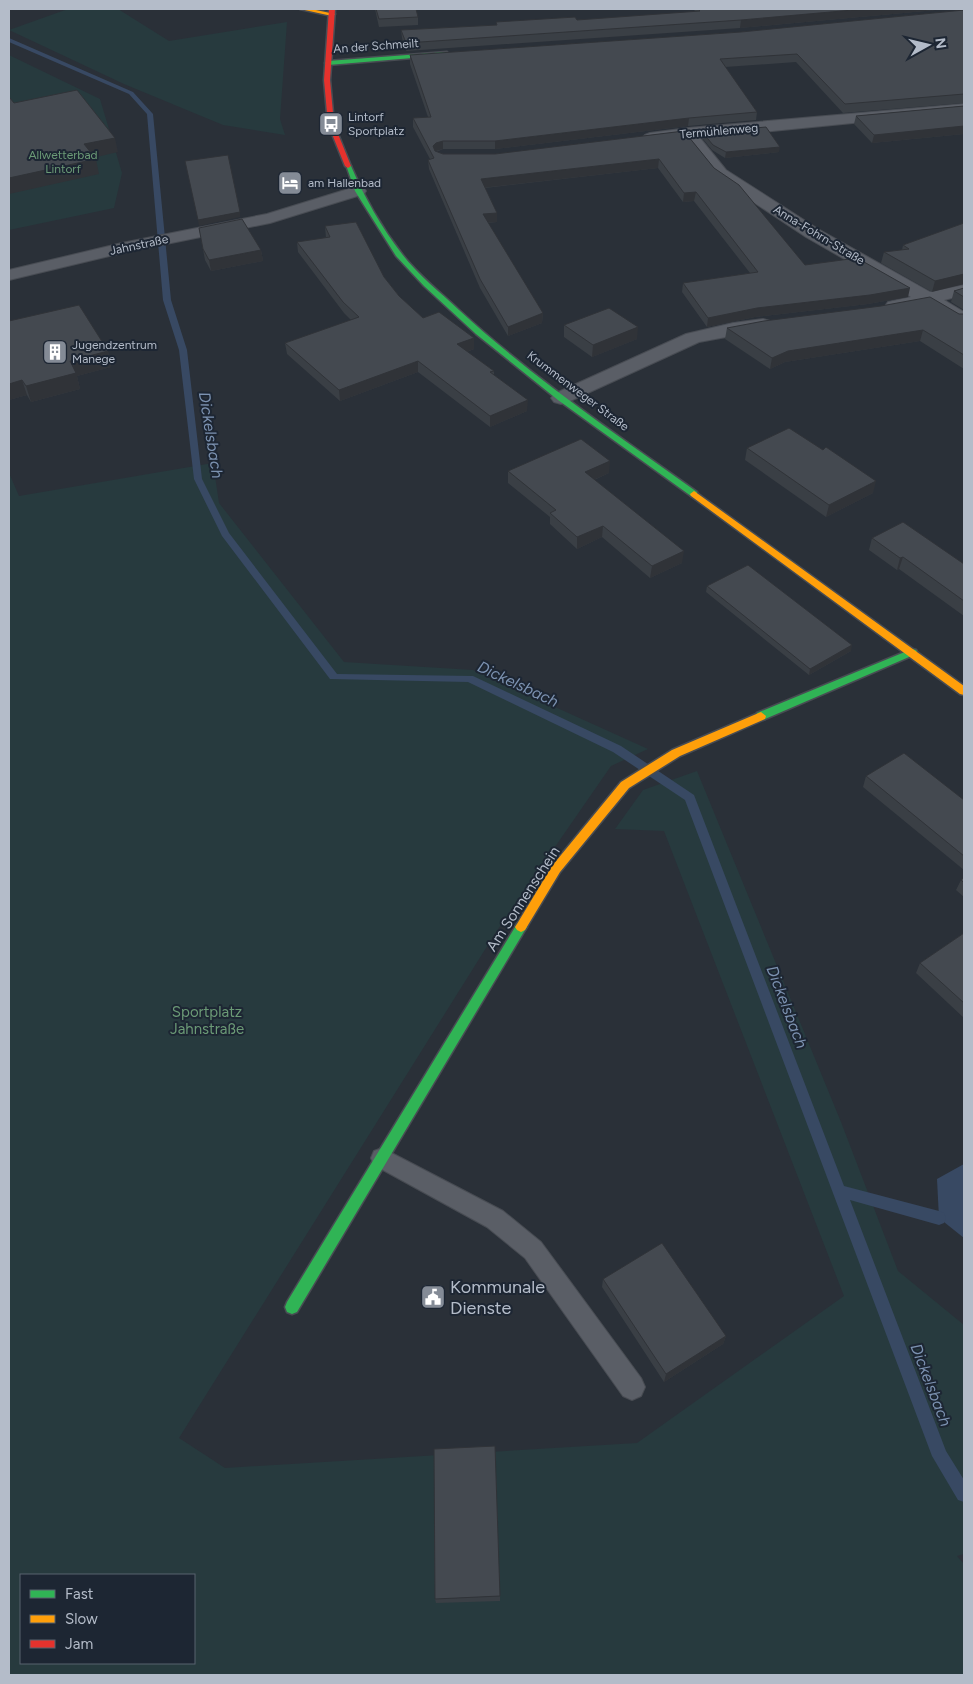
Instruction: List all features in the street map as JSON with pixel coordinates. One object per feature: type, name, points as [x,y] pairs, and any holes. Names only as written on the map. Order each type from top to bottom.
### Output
[{"type":"main road","points":[[304,9],[332,11]]},
{"type":"main road","name":"Krummenweger Straße","points":[[332,11],[327,83],[331,124],[358,191],[400,256],[479,332],[561,398],[964,690]]},
{"type":"main road","name":"An der Schmeilt","points":[[328,63],[456,54]]},
{"type":"main road","name":"Am Sonnenschein","points":[[292,1307],[556,869],[625,785],[676,753],[912,652]]},
{"type":"street","name":"Termühlenweg","points":[[639,139],[964,108]]},
{"type":"street","name":"Anna-Fohrn-Straße","points":[[688,133],[720,173],[812,232],[964,319]]},
{"type":"street","name":"Jahnstraße","points":[[9,275],[131,246],[270,218],[358,191]]},
{"type":"street","name":"Jahnstraße","points":[[270,218],[369,209]]},
{"type":"street","points":[[873,309],[964,290]]},
{"type":"street","points":[[561,398],[693,338],[733,329],[780,323]]},
{"type":"lane","points":[[382,1158],[495,1219],[533,1250],[632,1387]]},
{"type":"green space","points":[[68,9],[118,9],[169,41],[287,22],[280,119],[285,135],[223,125],[124,84],[9,30]]},
{"type":"green space","name":"Allwetterbad Lintorf","points":[[9,55],[100,99],[122,173],[114,208],[9,230]]},
{"type":"green space","name":"Sportplatz Jahnstraße","points":[[213,463],[219,503],[344,662],[473,670],[648,749],[611,766],[496,932],[179,1438],[225,1468],[637,1443],[844,1296],[664,831],[615,829],[643,790],[697,771],[841,1122],[898,1271],[964,1325],[964,1554],[957,1556],[964,1564],[964,1675],[9,1675],[9,473],[19,496]]},
{"type":"water","points":[[964,1164],[964,1238],[939,1218],[937,1179]]},
{"type":"building","points":[[376,9],[416,9],[418,17],[379,19]]},
{"type":"building","points":[[698,9],[864,9],[741,20],[406,43],[401,30],[497,25],[496,22],[575,17],[577,20],[700,11]]},
{"type":"building","points":[[964,10],[964,94],[845,104],[797,54],[720,59],[757,112],[689,118],[495,141],[443,141],[433,146],[435,151],[443,154],[495,154],[684,131],[714,168],[739,185],[805,265],[857,258],[910,288],[870,295],[757,308],[708,318],[683,283],[758,272],[696,192],[684,193],[659,159],[481,179],[497,213],[483,214],[543,313],[508,327],[480,279],[428,160],[434,158],[413,118],[431,117],[410,55],[741,32]]},
{"type":"building","points":[[77,90],[115,138],[84,144],[96,159],[9,178],[9,98],[14,103]]},
{"type":"building","points":[[964,106],[964,126],[874,135],[856,116]]},
{"type":"building","points":[[766,127],[780,147],[726,152],[713,145],[703,133]]},
{"type":"building","points":[[228,155],[240,212],[198,220],[185,161]]},
{"type":"building","points":[[242,219],[261,250],[209,260],[203,249],[199,228]]},
{"type":"building","points":[[356,222],[384,277],[399,296],[423,318],[439,312],[474,338],[457,344],[494,371],[490,372],[528,400],[490,416],[418,361],[339,390],[285,343],[359,317],[343,302],[297,242],[330,237],[325,226]]},
{"type":"building","points":[[964,223],[964,274],[935,281],[884,252],[909,249],[903,245]]},
{"type":"building","points":[[964,288],[964,297],[954,291]]},
{"type":"building","points":[[930,297],[959,314],[964,314],[964,355],[923,330],[788,351],[772,358],[727,328],[764,321],[881,306]]},
{"type":"building","name":"Jugendzentrum Manege","points":[[79,305],[108,351],[70,361],[76,373],[26,386],[22,380],[9,384],[9,321]]},
{"type":"building","points":[[609,308],[638,327],[593,345],[564,325]]},
{"type":"building","points":[[789,428],[823,450],[826,447],[876,481],[829,505],[747,448]]},
{"type":"building","points":[[581,439],[610,461],[585,472],[684,551],[652,566],[603,526],[577,537],[550,513],[556,510],[508,471]]},
{"type":"building","points":[[903,522],[964,564],[964,601],[903,557],[900,558],[872,538]]},
{"type":"building","points":[[748,565],[852,645],[810,669],[707,586]]},
{"type":"building","points":[[904,753],[964,800],[964,856],[866,776]]},
{"type":"building","points":[[964,933],[964,1003],[920,963]]},
{"type":"building","points":[[662,1243],[726,1336],[666,1374],[603,1279]]},
{"type":"building","points":[[495,1446],[500,1596],[435,1599],[434,1449]]},
{"type":"waterway","name":"Dickelsbach","points":[[9,40],[131,93],[150,114],[167,300],[183,350],[198,479],[225,534],[334,677],[469,678],[617,749],[690,798],[940,1456],[964,1494]]},
{"type":"waterway","points":[[840,1191],[939,1218]]},
{"type":"traffic: fast","points":[[328,63],[447,54]]},
{"type":"traffic: fast","points":[[348,166],[358,191],[400,256],[427,284],[479,332],[561,398],[694,494]]},
{"type":"traffic: fast","points":[[761,716],[912,652]]},
{"type":"traffic: fast","points":[[292,1307],[521,927]]},
{"type":"traffic: slow","points":[[303,9],[332,14]]},
{"type":"traffic: slow","points":[[694,494],[964,691]]},
{"type":"traffic: slow","points":[[521,927],[556,869],[625,785],[676,753],[761,716]]},
{"type":"traffic: jam","points":[[332,9],[327,80],[331,124],[348,166]]},
{"type":"place","name":"Lintorf Sportplatz","points":[[331,124]]},
{"type":"place","name":"am Hallenbad","points":[[290,183]]},
{"type":"place","name":"Jugendzentrum Manege","points":[[55,352]]},
{"type":"place","name":"Kommunale Dienste","points":[[433,1297]]}]
